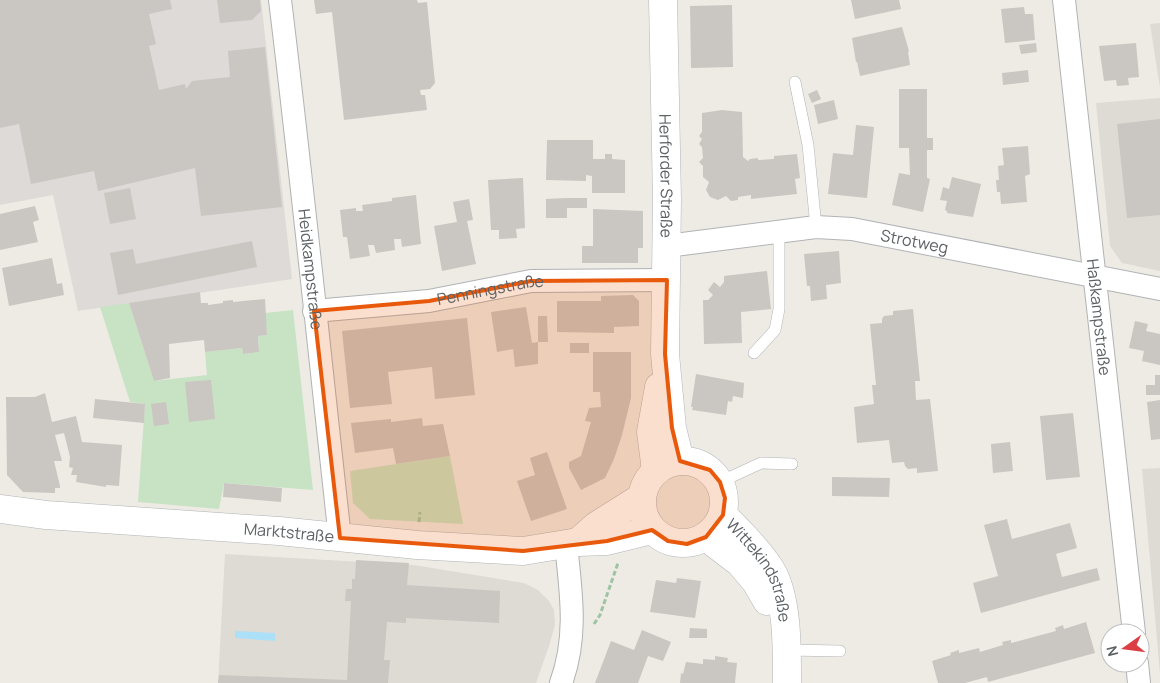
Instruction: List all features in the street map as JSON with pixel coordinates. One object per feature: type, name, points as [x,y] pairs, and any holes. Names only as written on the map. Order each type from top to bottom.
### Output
[{"type":"main road","name":"Herforder Straße","points":[[663,0],[667,280],[665,354],[672,428],[668,466]]},
{"type":"main road","points":[[696,462],[710,470],[720,482],[725,498],[723,515],[716,528],[706,537],[687,544],[668,541],[652,530],[644,514],[642,497],[647,482],[668,466],[696,462]]},
{"type":"main road","points":[[572,543],[642,497]]},
{"type":"main road","name":"Marktstraße","points":[[0,509],[279,531],[417,545],[523,550],[572,543],[607,541],[652,530]]},
{"type":"main road","name":"Wittekindstraße","points":[[723,515],[772,571],[784,605],[787,683]]},
{"type":"main road","name":"Wittekindstraße","points":[[706,537],[740,563],[756,582],[786,640]]},
{"type":"street","name":"Heidkampstraße","points":[[280,0],[299,155],[314,310],[340,538]]},
{"type":"street","name":"Haßkampstraße","points":[[1064,0],[1133,623]]},
{"type":"street","name":"Strotweg","points":[[666,246],[816,227],[852,229],[1160,289]]},
{"type":"street","name":"Penningstraße","points":[[314,310],[429,301],[531,281],[667,280]]},
{"type":"street","points":[[561,683],[568,664],[573,606],[572,543]]},
{"type":"lane","points":[[794,82],[808,145],[816,227]]},
{"type":"lane","points":[[754,352],[775,330],[779,309],[779,232]]},
{"type":"lane","points":[[720,482],[761,463],[792,464]]},
{"type":"lane","points":[[786,640],[840,651]]},
{"type":"path","points":[[589,632],[600,616],[621,556],[618,538]]},
{"type":"highlighted area","points":[[667,280],[665,354],[672,428],[680,461],[710,470],[720,482],[725,498],[723,515],[706,537],[687,544],[668,541],[652,530],[607,541],[523,551],[340,538],[314,311],[429,301],[531,281]]},
{"type":"shaded area","points":[[0,0],[261,0],[292,279],[78,311],[53,195],[0,205]]},
{"type":"shaded area","points":[[1160,23],[1160,88],[1150,24]]},
{"type":"shaded area","points":[[1160,98],[1160,271],[1122,263],[1110,246],[1096,103]]},
{"type":"shaded area","points":[[1160,468],[1160,674],[1142,469]]},
{"type":"shaded area","points":[[225,554],[414,565],[524,583],[538,590],[549,601],[554,610],[555,625],[536,683],[218,683]]},
{"type":"green space","points":[[129,303],[154,381],[207,375],[205,352],[242,348],[243,354],[259,352],[258,336],[267,335],[265,313],[293,310],[313,490],[224,483],[219,509],[138,502],[145,404],[130,402],[100,307]]},
{"type":"green space","points":[[450,456],[463,524],[370,519],[353,503],[350,471]]},
{"type":"water","points":[[235,631],[275,633],[275,641],[235,638]]},
{"type":"building","points":[[0,0],[170,0],[172,9],[149,14],[156,44],[149,46],[159,90],[185,84],[186,89],[192,81],[230,77],[228,51],[265,47],[282,207],[201,216],[195,168],[98,191],[94,171],[31,184],[19,124],[0,128]]},
{"type":"building","points":[[217,0],[260,0],[261,11],[252,20],[220,23]]},
{"type":"building","points":[[314,0],[417,0],[418,3],[427,2],[435,83],[430,89],[420,90],[421,95],[425,95],[427,110],[344,120],[332,12],[316,14]]},
{"type":"building","points":[[851,0],[899,0],[901,9],[855,19]]},
{"type":"building","points":[[732,5],[733,67],[691,68],[690,6]]},
{"type":"building","points":[[1024,7],[1025,14],[1033,14],[1035,40],[1005,43],[1001,9]]},
{"type":"building","points":[[902,27],[909,51],[910,65],[860,76],[852,38]]},
{"type":"building","points":[[1036,43],[1037,52],[1021,54],[1019,45]]},
{"type":"building","points":[[1136,43],[1139,77],[1128,78],[1129,85],[1117,86],[1116,80],[1104,81],[1099,46]]},
{"type":"building","points":[[1028,70],[1029,82],[1003,85],[1002,73]]},
{"type":"building","points":[[899,89],[927,89],[927,138],[933,138],[933,150],[927,150],[927,178],[930,179],[923,212],[892,205],[899,173],[910,175],[909,148],[899,148]]},
{"type":"building","points":[[817,90],[821,99],[812,103],[808,94]]},
{"type":"building","points":[[834,100],[838,119],[818,124],[814,105]]},
{"type":"building","points":[[722,110],[742,112],[743,157],[748,161],[758,158],[758,160],[774,159],[774,156],[797,154],[800,178],[795,179],[797,194],[751,199],[751,195],[738,197],[738,200],[731,201],[726,196],[718,200],[710,197],[706,190],[709,182],[703,177],[703,166],[699,162],[703,158],[702,147],[699,144],[702,139],[699,136],[702,132],[702,113]]},
{"type":"building","points":[[1160,119],[1160,215],[1127,218],[1117,124]]},
{"type":"building","points":[[856,125],[874,127],[867,198],[828,194],[833,153],[853,155]]},
{"type":"building","points":[[547,140],[593,140],[593,159],[605,159],[605,154],[612,154],[612,159],[625,160],[625,193],[592,193],[592,176],[586,175],[586,181],[546,180]]},
{"type":"building","points":[[1028,146],[1030,174],[1025,176],[1027,202],[1001,204],[996,180],[999,180],[998,166],[1004,165],[1002,148]]},
{"type":"building","points":[[952,177],[981,184],[973,217],[947,213],[945,210],[947,201],[940,200],[943,187],[949,189]]},
{"type":"building","points":[[523,178],[525,228],[516,229],[517,238],[499,239],[499,230],[491,230],[488,180]]},
{"type":"building","points":[[130,188],[136,219],[110,224],[104,193]]},
{"type":"building","points":[[416,195],[421,244],[402,247],[401,239],[394,239],[395,250],[376,253],[374,245],[368,245],[370,256],[350,259],[347,237],[343,237],[340,210],[356,208],[356,211],[363,211],[362,205],[392,201],[392,198]]},
{"type":"building","points":[[587,198],[587,208],[567,208],[567,218],[546,218],[546,199]]},
{"type":"building","points":[[469,199],[473,220],[467,221],[476,264],[442,271],[434,226],[457,222],[453,202]]},
{"type":"building","points":[[35,206],[39,220],[33,222],[38,242],[0,250],[0,214]]},
{"type":"building","points":[[593,209],[643,211],[643,248],[638,248],[638,263],[582,263],[582,246],[593,246]]},
{"type":"building","points":[[252,241],[257,267],[118,295],[110,253],[133,249],[136,264]]},
{"type":"building","points":[[839,251],[841,283],[826,285],[827,299],[811,301],[810,286],[807,286],[804,254]]},
{"type":"building","points":[[52,258],[57,284],[62,283],[64,295],[9,306],[2,268]]},
{"type":"building","points":[[767,271],[771,309],[741,312],[742,343],[704,344],[703,300],[708,300],[713,295],[708,290],[714,282],[720,287],[724,282],[724,276]]},
{"type":"building","points":[[200,292],[201,303],[208,303],[208,305],[223,303],[223,301],[265,299],[267,335],[258,336],[259,352],[243,354],[242,348],[205,352],[204,340],[169,344],[170,378],[154,381],[129,303]]},
{"type":"building","points":[[633,295],[639,301],[639,326],[614,327],[614,333],[557,332],[557,301],[601,301],[601,296]]},
{"type":"building","points":[[526,307],[532,343],[538,342],[538,364],[515,367],[513,349],[497,352],[491,312]]},
{"type":"building","points":[[913,309],[920,381],[915,381],[916,400],[930,399],[938,471],[917,473],[917,468],[908,469],[904,462],[892,463],[889,440],[857,443],[854,407],[874,404],[872,385],[876,385],[870,324],[882,323],[884,316],[893,315],[893,311]]},
{"type":"building","points":[[538,316],[547,316],[548,342],[538,342]]},
{"type":"building","points":[[467,318],[475,395],[435,399],[432,367],[388,372],[392,404],[350,408],[342,331]]},
{"type":"building","points":[[1135,321],[1148,324],[1146,331],[1160,334],[1160,365],[1142,361],[1144,351],[1129,348]]},
{"type":"building","points":[[570,343],[589,343],[589,353],[570,353]]},
{"type":"building","points":[[593,352],[631,352],[631,398],[622,435],[605,478],[581,490],[569,468],[569,462],[581,456],[591,422],[585,421],[589,408],[601,407],[600,392],[593,392]]},
{"type":"building","points":[[696,374],[744,383],[743,398],[733,396],[732,402],[728,401],[726,415],[692,410]]},
{"type":"building","points":[[1155,375],[1160,375],[1160,395],[1146,395],[1146,385],[1155,385]]},
{"type":"building","points":[[211,380],[215,419],[189,422],[185,382]]},
{"type":"building","points":[[45,393],[52,422],[76,416],[82,442],[122,445],[119,486],[106,485],[106,487],[76,482],[77,475],[71,475],[73,468],[69,467],[70,457],[64,433],[55,435],[62,461],[54,461],[60,486],[60,488],[55,488],[55,493],[23,492],[7,475],[6,397],[35,397]]},
{"type":"building","points":[[95,399],[145,404],[144,423],[93,418]]},
{"type":"building","points":[[1160,400],[1160,439],[1151,440],[1147,402]]},
{"type":"building","points":[[166,402],[169,424],[154,426],[151,404]]},
{"type":"building","points":[[1073,413],[1080,477],[1046,480],[1040,416]]},
{"type":"building","points":[[422,418],[423,426],[443,424],[450,456],[396,464],[393,448],[355,453],[351,423],[391,419],[391,422]]},
{"type":"building","points":[[1010,442],[1013,471],[993,473],[991,444]]},
{"type":"building","points":[[547,452],[567,509],[531,521],[517,481],[535,475],[530,458]]},
{"type":"building","points":[[832,477],[890,478],[889,497],[832,496]]},
{"type":"building","points":[[224,483],[282,488],[281,502],[223,497]]},
{"type":"building","points":[[1007,519],[1012,539],[1070,523],[1077,548],[1056,554],[1062,577],[1097,568],[1100,580],[981,613],[973,583],[998,576],[984,525]]},
{"type":"building","points":[[356,560],[409,563],[407,585],[500,591],[499,623],[406,618],[406,623],[387,622],[384,660],[390,660],[388,683],[218,683],[219,675],[347,680],[351,601],[345,601],[346,589],[352,589],[352,579],[355,579]]},
{"type":"building","points":[[677,578],[701,581],[695,618],[650,612],[656,580],[676,583]]},
{"type":"building","points":[[1086,622],[1095,653],[988,682],[987,677],[965,683],[938,683],[932,661],[951,655],[950,653],[959,650],[959,653],[979,648],[980,652],[1003,645],[1002,642],[1011,640],[1011,643],[1056,631],[1055,628],[1063,625],[1064,629]]},
{"type":"building","points":[[690,628],[707,629],[707,638],[689,638]]},
{"type":"building","points":[[642,630],[671,642],[663,661],[648,656],[638,683],[595,683],[611,641],[634,650]]},
{"type":"building","points":[[715,656],[728,658],[727,662],[737,663],[735,683],[680,683],[681,673],[683,674],[686,662],[703,664],[703,659],[715,660]]}]
